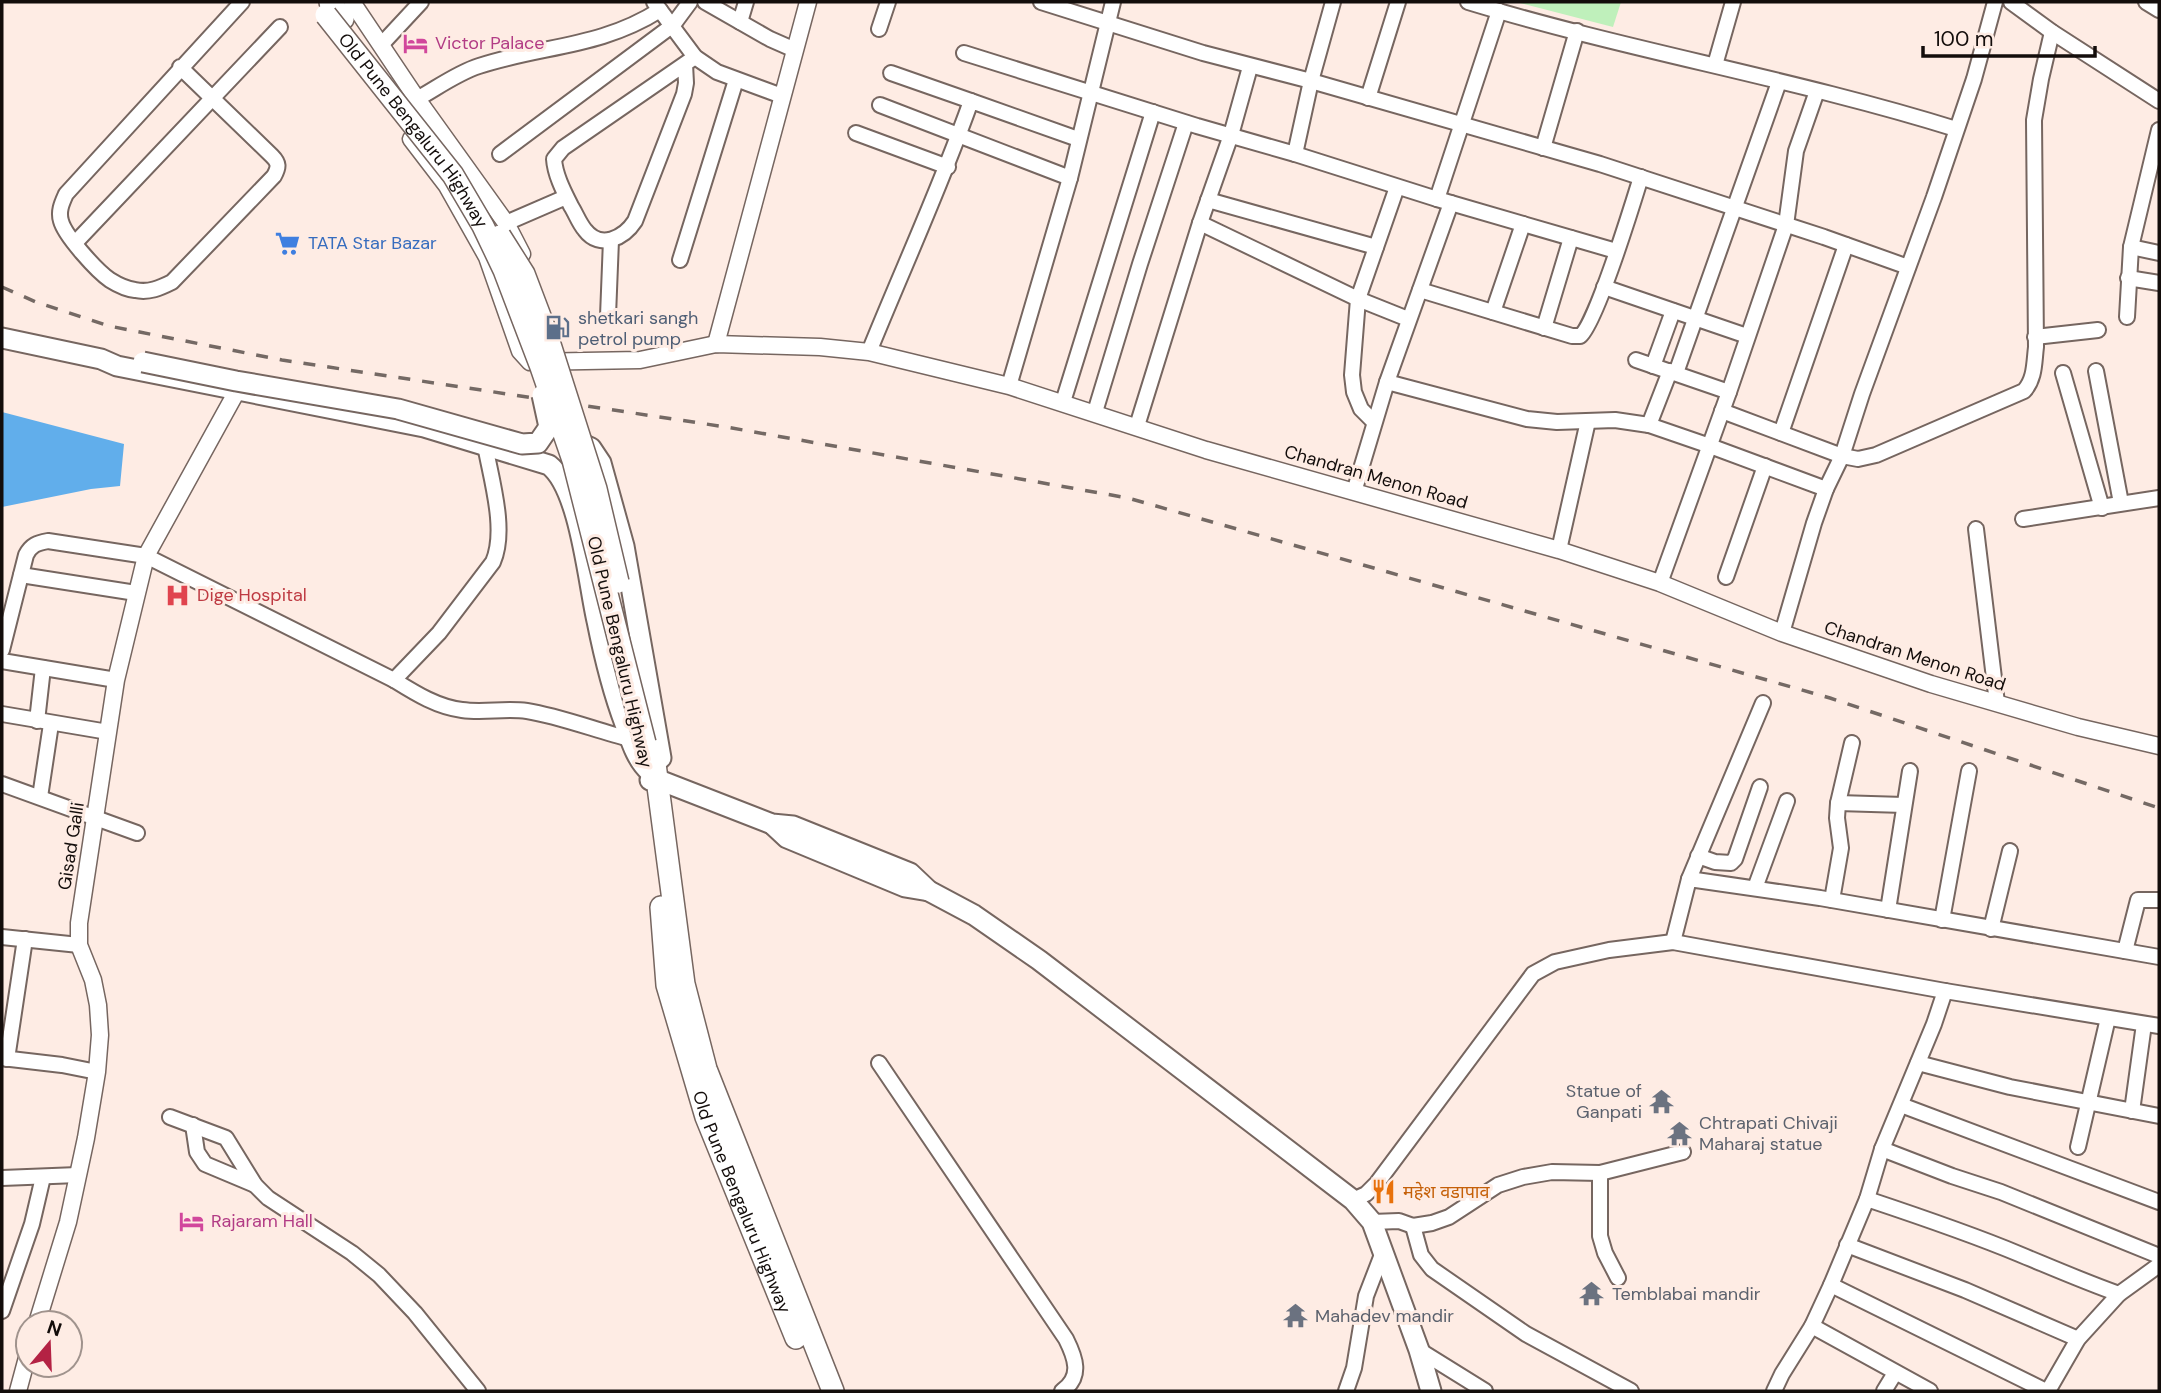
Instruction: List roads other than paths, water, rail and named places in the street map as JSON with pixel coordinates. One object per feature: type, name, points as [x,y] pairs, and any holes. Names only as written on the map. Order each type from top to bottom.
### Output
[{"type":"main road","name":"Old Pune Bengaluru Highway","points":[[336,8],[453,175],[483,226],[504,270],[541,367],[573,460],[642,741],[654,776],[684,984],[706,1069],[833,1391]]},
{"type":"main road","name":"Old Pune Bengaluru Highway","points":[[336,8],[463,173],[524,274],[546,332],[600,503],[642,741]]},
{"type":"main road","points":[[2,337],[102,359],[117,366],[424,426],[549,465],[558,472],[564,483],[583,544],[596,619],[614,694],[642,741]]},
{"type":"main road","points":[[102,359],[119,357],[236,382],[398,409],[522,444],[538,443],[549,427],[540,383],[541,367]]},
{"type":"main road","points":[[491,447],[536,433],[556,431],[591,448],[601,463],[624,546],[662,757],[654,776],[772,824],[787,838],[905,887],[929,891],[974,915],[1039,960],[1353,1200],[1378,1238],[1431,1391]]},
{"type":"main road","name":"Old Pune Bengaluru Highway","points":[[654,776],[651,818],[667,985],[706,1117],[819,1391]]},
{"type":"street","points":[[180,67],[278,163],[278,169],[275,176],[172,282],[153,290],[137,291],[107,278],[66,233],[60,220],[60,208],[66,194],[180,67],[242,2]]},
{"type":"street","points":[[381,45],[421,2]]},
{"type":"street","points":[[500,154],[673,25],[690,2]]},
{"type":"street","points":[[705,2],[795,50]]},
{"type":"street","points":[[740,22],[746,2]]},
{"type":"street","points":[[716,344],[808,2]]},
{"type":"street","points":[[879,30],[888,2]]},
{"type":"street","points":[[1041,2],[1250,67],[1311,81],[1641,177],[1908,267]]},
{"type":"street","points":[[1009,386],[1070,178],[1113,2]]},
{"type":"street","points":[[1295,154],[1311,81],[1333,2]]},
{"type":"street","points":[[1368,98],[1398,2]]},
{"type":"street","points":[[1468,2],[1779,82],[1878,104],[1956,129]]},
{"type":"street","points":[[1715,65],[1733,2]]},
{"type":"street","points":[[1782,633],[1798,571],[1826,489],[1842,456],[1974,79],[1995,2]]},
{"type":"street","points":[[2011,2],[2052,32],[2159,101]]},
{"type":"street","points":[[2146,2],[2159,10]]},
{"type":"street","points":[[417,99],[478,66],[588,42],[642,21],[657,6],[673,25],[690,60],[684,94],[635,221],[628,232],[611,240],[595,239],[586,232],[566,197],[554,166],[554,159],[557,154],[690,60]]},
{"type":"street","points":[[336,8],[381,45],[506,223],[533,278],[566,360]]},
{"type":"street","name":"Chandran Menon Road","points":[[336,8],[328,25],[346,55],[447,186],[487,257],[523,356],[530,362],[640,360],[716,344],[820,347],[869,352],[1009,386],[1206,450],[1559,550],[1660,583],[1782,633],[1931,684],[2078,727],[2159,746]]},
{"type":"street","points":[[1354,492],[1387,382],[1420,290],[1462,125],[1499,11]]},
{"type":"street","points":[[75,243],[280,27]]},
{"type":"street","points":[[1542,148],[1577,31]]},
{"type":"street","points":[[1723,411],[1842,456],[1858,459],[1876,456],[2024,391],[2030,385],[2035,337],[2034,120],[2052,32]]},
{"type":"street","points":[[964,53],[1186,123],[1616,251]]},
{"type":"street","points":[[690,60],[782,96]]},
{"type":"street","points":[[1137,426],[1200,223],[1231,135],[1250,67]]},
{"type":"street","points":[[891,73],[1078,139]]},
{"type":"street","points":[[680,260],[736,80]]},
{"type":"street","points":[[1649,425],[1695,319],[1779,82]]},
{"type":"street","points":[[1660,583],[1723,411],[1786,225],[1796,151],[1817,91]]},
{"type":"street","points":[[869,352],[923,218],[947,167],[971,100]]},
{"type":"street","points":[[880,105],[1070,178]]},
{"type":"street","points":[[1063,402],[1153,112]]},
{"type":"street","points":[[1095,412],[1186,123]]},
{"type":"street","points":[[2127,317],[2131,247],[2159,130]]},
{"type":"street","points":[[856,133],[947,167]]},
{"type":"street","points":[[1420,290],[1572,336],[1584,334],[1604,287],[1641,177]]},
{"type":"street","points":[[1374,422],[1361,409],[1354,392],[1352,375],[1358,299],[1397,187]]},
{"type":"street","points":[[506,223],[566,197]]},
{"type":"street","points":[[1208,200],[1376,247]]},
{"type":"street","points":[[1200,223],[1358,299],[1408,318]]},
{"type":"street","points":[[1493,312],[1522,224]]},
{"type":"street","points":[[1544,328],[1571,238]]},
{"type":"street","points":[[608,316],[611,240]]},
{"type":"street","points":[[1781,433],[1846,245]]},
{"type":"street","points":[[2131,247],[2159,253]]},
{"type":"street","points":[[2128,278],[2159,283]]},
{"type":"street","points":[[1604,287],[1747,336]]},
{"type":"street","points":[[1653,366],[1672,311]]},
{"type":"street","points":[[2035,337],[2098,330]]},
{"type":"street","points":[[1636,360],[1729,392]]},
{"type":"street","points":[[2096,370],[2121,503]]},
{"type":"street","points":[[2063,373],[2102,508]]},
{"type":"street","points":[[1387,382],[1527,419],[1557,422],[1615,420],[1649,425],[1826,489]]},
{"type":"street","name":"Gisad Galli","points":[[42,1309],[59,1255],[78,1175],[97,1072],[100,1035],[98,1005],[93,980],[79,945],[81,903],[116,680],[146,556],[237,391]]},
{"type":"street","points":[[1559,550],[1574,494],[1588,421]]},
{"type":"street","points":[[394,680],[439,633],[493,562],[498,550],[499,528],[491,447]]},
{"type":"street","points":[[1726,578],[1765,466]]},
{"type":"street","points":[[2023,519],[2159,498]]},
{"type":"street","points":[[1976,529],[1997,704]]},
{"type":"street","points":[[2,650],[29,548],[36,543],[48,541],[146,556],[445,706],[464,710],[528,711],[642,741]]},
{"type":"street","points":[[21,575],[136,593]]},
{"type":"street","points":[[2,661],[116,680]]},
{"type":"street","points":[[40,797],[44,722],[43,668]]},
{"type":"street","points":[[1673,942],[1689,879],[1763,703]]},
{"type":"street","points":[[2,714],[108,732]]},
{"type":"street","points":[[1832,900],[1841,848],[1838,803],[1852,743]]},
{"type":"street","points":[[1888,911],[1910,771]]},
{"type":"street","points":[[1942,920],[1969,771]]},
{"type":"street","points":[[2,784],[137,833]]},
{"type":"street","points":[[1698,856],[1726,864],[1735,859],[1760,787]]},
{"type":"street","points":[[1755,888],[1787,801]]},
{"type":"street","points":[[1838,803],[1905,805]]},
{"type":"street","points":[[1991,929],[2010,851]]},
{"type":"street","points":[[1689,879],[1832,900],[2159,957]]},
{"type":"street","points":[[2125,951],[2138,900],[2159,900]]},
{"type":"street","points":[[2,937],[79,945]]},
{"type":"street","points":[[25,939],[4,1058],[97,1072]]},
{"type":"street","points":[[1353,1200],[1366,1194],[1377,1183],[1533,974],[1555,962],[1619,948],[1673,942],[2159,1026]]},
{"type":"street","points":[[1774,1391],[1812,1326],[1831,1285],[1867,1199],[1882,1149],[1945,991]]},
{"type":"street","points":[[2078,1147],[2108,1018]]},
{"type":"street","points":[[2132,1111],[2144,1024]]},
{"type":"street","points":[[879,1063],[1066,1339],[1077,1365],[1074,1376],[1062,1391]]},
{"type":"street","points":[[1918,1063],[2010,1087],[2159,1116]]},
{"type":"street","points":[[1901,1105],[2159,1202]]},
{"type":"street","points":[[170,1117],[226,1138],[255,1185],[268,1198],[352,1252],[379,1275],[415,1313],[478,1391]]},
{"type":"street","points":[[193,1125],[197,1152],[205,1164],[255,1185]]},
{"type":"street","points":[[1882,1149],[1952,1177],[2001,1192],[2159,1256]]},
{"type":"street","points":[[1346,1391],[1354,1368],[1378,1238],[1399,1221],[1413,1226],[1433,1223],[1449,1217],[1499,1185],[1523,1177],[1552,1172],[1600,1174],[1683,1152]]},
{"type":"street","points":[[1600,1174],[1600,1236],[1605,1253],[1618,1278]]},
{"type":"street","points":[[2,1178],[78,1175]]},
{"type":"street","points":[[2,1311],[32,1224],[44,1177]]},
{"type":"street","points":[[1867,1199],[1927,1219],[2119,1294]]},
{"type":"street","points":[[1413,1226],[1421,1255],[1432,1269],[1526,1334],[1631,1391]]},
{"type":"street","points":[[1847,1245],[1965,1290],[2078,1339]]},
{"type":"street","points":[[1831,1285],[2047,1391],[2078,1339],[2119,1294],[2159,1265]]},
{"type":"street","points":[[1812,1326],[1930,1391]]},
{"type":"street","points":[[1419,1350],[1485,1391]]},
{"type":"street","points":[[1884,1391],[1895,1373]]},
{"type":"water","points":[[2,412],[124,444],[120,486],[91,489],[2,507]]},
{"type":"railway","points":[[2,287],[36,302],[109,326],[282,360],[726,427],[1128,498],[1830,698],[2159,808]]},
{"type":"place","name":"Victor Palace","points":[[415,43]]},
{"type":"place","name":"TATA Star Bazar","points":[[288,243]]},
{"type":"place","name":"shetkari sangh petrol pump","points":[[558,328]]},
{"type":"place","name":"Dige Hospital","points":[[177,595]]},
{"type":"place","name":"Statue of Ganpati","points":[[1662,1101]]},
{"type":"place","name":"Chtrapati Chivaji Maharaj statue","points":[[1679,1133]]},
{"type":"place","name":"महेश वडापाव","points":[[1383,1192]]},
{"type":"place","name":"Rajaram Hall","points":[[191,1221]]},
{"type":"place","name":"Temblabai mandir","points":[[1592,1294]]},
{"type":"place","name":"Mahadev mandir","points":[[1295,1316]]}]
